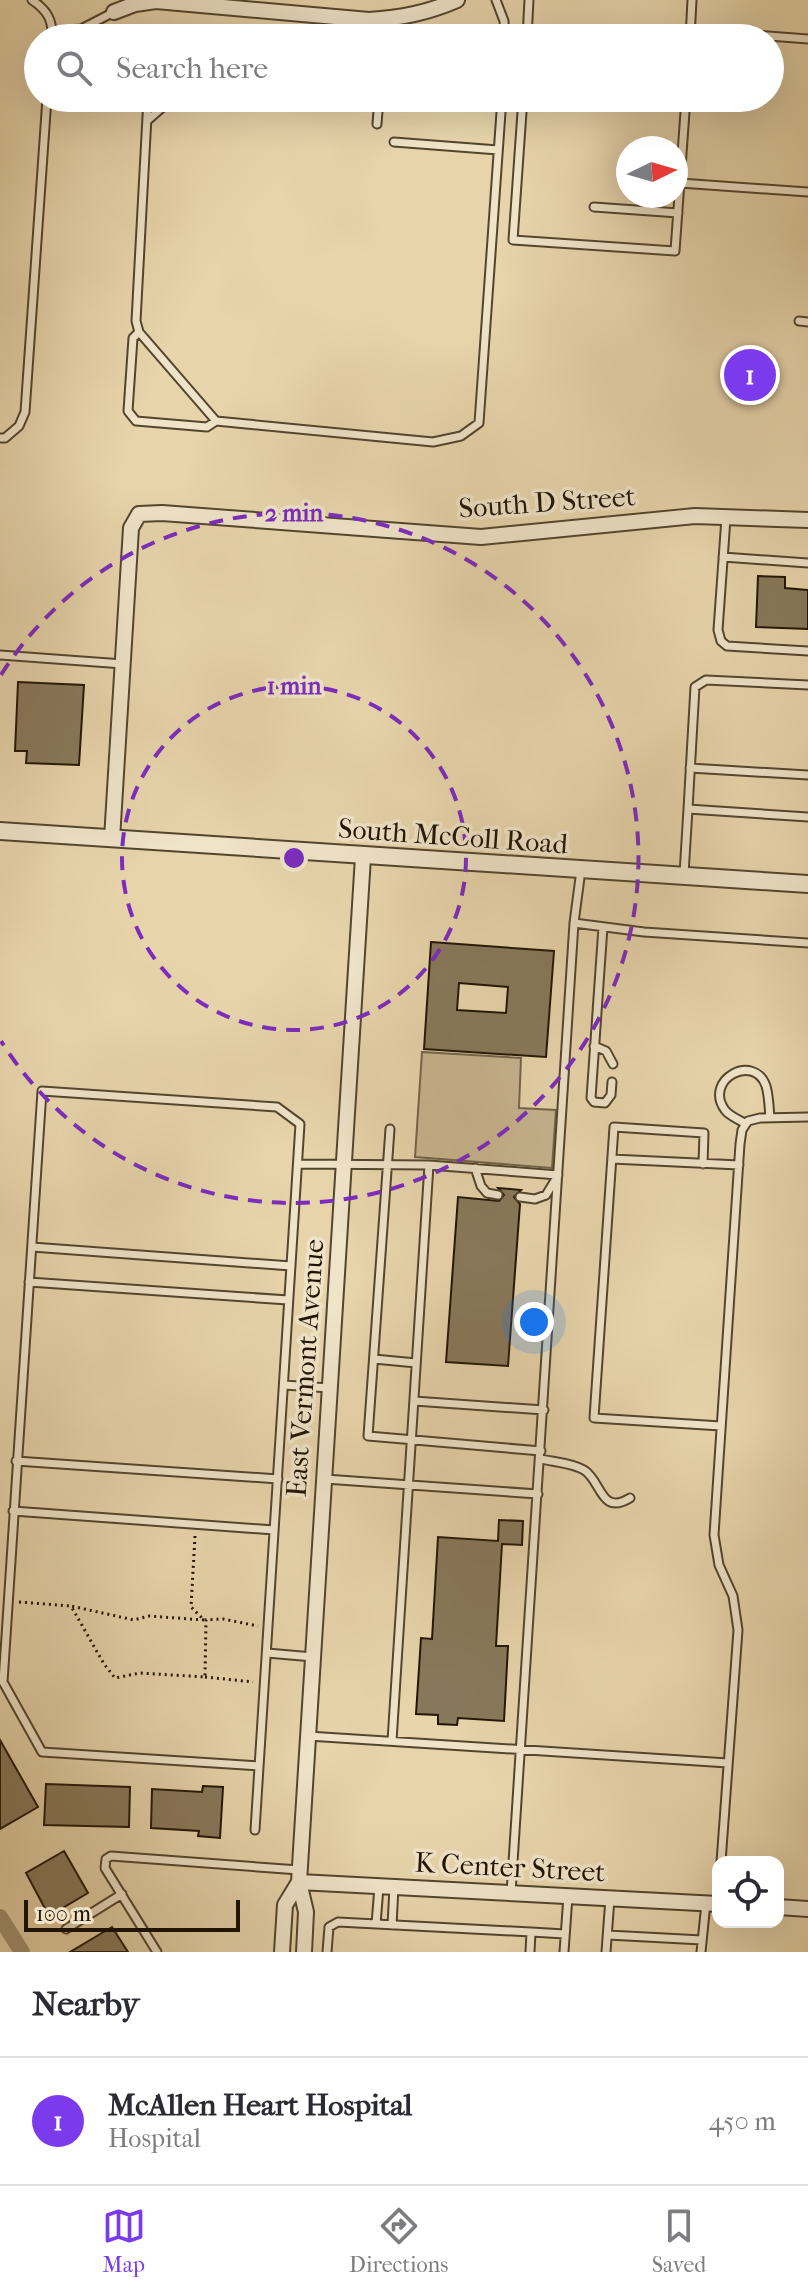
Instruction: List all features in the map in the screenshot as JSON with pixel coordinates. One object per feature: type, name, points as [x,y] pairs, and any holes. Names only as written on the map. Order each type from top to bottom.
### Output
[{"type":"street","points":[[114,12],[135,4],[156,1],[385,19],[432,11],[451,1]]},
{"type":"street","name":"South D Street","points":[[112,839],[131,528],[139,514],[162,513],[481,537],[695,516],[808,520]]},
{"type":"street","name":"South McColl Road","points":[[0,831],[808,884]]},
{"type":"street","name":"East Vermont Avenue","points":[[299,1876],[363,857]]},
{"type":"street","points":[[282,1952],[285,1905],[299,1876]]},
{"type":"street","points":[[299,1876],[306,1912],[304,1952]]},
{"type":"street","name":"K Center Street","points":[[299,1876],[386,1887],[712,1903]]},
{"type":"street","points":[[784,1907],[808,1909]]},
{"type":"lane","points":[[32,0],[42,7],[51,24]]},
{"type":"lane","points":[[496,0],[504,24]]},
{"type":"lane","points":[[528,24],[529,0]]},
{"type":"lane","points":[[691,24],[692,0]]},
{"type":"lane","points":[[91,24],[114,12]]},
{"type":"lane","points":[[384,24],[385,19]]},
{"type":"lane","points":[[784,38],[808,39]]},
{"type":"lane","points":[[0,438],[5,438],[19,426],[25,412],[46,112]]},
{"type":"lane","points":[[147,112],[136,321],[139,332],[216,421]]},
{"type":"lane","points":[[147,121],[157,112]]},
{"type":"lane","points":[[377,124],[378,112]]},
{"type":"lane","points":[[139,332],[133,338],[128,411],[136,421],[207,427],[216,421],[433,442],[461,436],[479,423],[501,112]]},
{"type":"lane","points":[[522,112],[513,240],[675,251],[678,208]]},
{"type":"lane","points":[[683,136],[685,112]]},
{"type":"lane","points":[[394,142],[498,150]]},
{"type":"lane","points":[[688,184],[808,192]]},
{"type":"lane","points":[[594,207],[678,213]]},
{"type":"lane","points":[[726,515],[718,630],[721,641],[727,646],[808,651]]},
{"type":"lane","points":[[723,557],[808,563]]},
{"type":"lane","points":[[0,655],[123,664]]},
{"type":"lane","points":[[684,876],[695,687],[706,680],[808,685]]},
{"type":"lane","points":[[690,768],[808,775]]},
{"type":"lane","points":[[688,809],[808,817]]},
{"type":"lane","points":[[511,1893],[574,923],[581,870]]},
{"type":"lane","points":[[574,923],[644,932],[808,943]]},
{"type":"lane","points":[[603,927],[591,1098],[594,1102],[605,1103],[611,1095],[612,1082]]},
{"type":"lane","points":[[594,1046],[606,1051],[613,1064]]},
{"type":"lane","points":[[746,1124],[725,1110],[720,1097],[721,1085],[729,1075],[739,1071],[748,1070],[765,1083],[770,1118]]},
{"type":"lane","points":[[255,1830],[300,1124],[277,1107],[42,1091],[3,1682],[42,1752],[259,1766]]},
{"type":"lane","points":[[721,1856],[738,1630],[733,1596],[719,1565],[714,1535],[742,1130],[746,1124],[760,1118],[808,1117]]},
{"type":"lane","points":[[703,1164],[704,1133],[614,1127],[594,1418],[721,1426]]},
{"type":"lane","points":[[390,1129],[368,1436],[541,1455],[590,1474],[600,1496],[609,1501],[618,1503],[630,1498]]},
{"type":"lane","points":[[612,1159],[739,1165]]},
{"type":"lane","points":[[298,1164],[429,1165],[558,1175]]},
{"type":"lane","points":[[392,1741],[429,1165]]},
{"type":"lane","points":[[475,1168],[481,1186],[487,1193],[498,1195]]},
{"type":"lane","points":[[520,1197],[535,1199],[546,1195],[558,1175]]},
{"type":"lane","points":[[32,1247],[291,1266]]},
{"type":"lane","points":[[29,1282],[288,1300]]},
{"type":"lane","points":[[374,1359],[416,1363]]},
{"type":"lane","points":[[284,1385],[329,1388]]},
{"type":"lane","points":[[414,1401],[544,1410]]},
{"type":"lane","points":[[16,1461],[278,1479]]},
{"type":"lane","points":[[324,1479],[538,1494]]},
{"type":"lane","points":[[13,1511],[274,1530]]},
{"type":"lane","points":[[267,1653],[313,1657]]},
{"type":"lane","points":[[308,1736],[728,1763]]},
{"type":"lane","points":[[157,1952],[105,1868],[106,1859],[111,1856],[299,1876]]},
{"type":"lane","points":[[376,1924],[386,1887]]},
{"type":"lane","points":[[386,1887],[392,1925]]},
{"type":"lane","points":[[66,1929],[122,1894]]},
{"type":"lane","points":[[564,1952],[568,1896]]},
{"type":"lane","points":[[606,1952],[610,1898]]},
{"type":"lane","points":[[701,1952],[712,1909]]},
{"type":"lane","points":[[327,1952],[329,1927],[338,1922],[565,1934]]},
{"type":"lane","points":[[530,1952],[531,1932]]},
{"type":"lane","points":[[608,1935],[702,1940]]},
{"type":"path","points":[[185,1619],[193,1609],[196,1524]]},
{"type":"path","points":[[8,1602],[71,1606],[134,1620],[149,1616],[223,1619],[268,1627]]},
{"type":"path","points":[[71,1606],[115,1678],[140,1673],[265,1684]]},
{"type":"path","points":[[193,1609],[205,1620],[205,1677]]},
{"type":"shaded area","points":[[422,1052],[521,1058],[519,1108],[556,1110],[552,1168],[415,1157]]},
{"type":"building","points":[[758,576],[785,577],[785,588],[808,590],[808,629],[756,627]]},
{"type":"building","points":[[18,682],[84,685],[79,765],[26,763],[27,751],[15,751]]},
{"type":"building","points":[[431,942],[554,951],[546,1057],[424,1049]],"holes":[[[459,983],[508,987],[506,1013],[457,1010]]]},
{"type":"building","points":[[498,1188],[521,1190],[514,1197],[520,1204],[508,1366],[446,1362],[458,1197],[499,1201],[504,1195]]},
{"type":"building","points":[[499,1520],[523,1521],[522,1545],[502,1544],[496,1646],[508,1646],[504,1721],[458,1718],[457,1725],[438,1724],[438,1715],[416,1714],[421,1638],[432,1639],[438,1537],[498,1541]]},
{"type":"building","points":[[0,1740],[38,1807],[0,1829]]},
{"type":"building","points":[[46,1784],[130,1787],[129,1827],[44,1825]]},
{"type":"building","points":[[203,1786],[223,1787],[220,1838],[198,1836],[199,1831],[151,1828],[152,1789],[202,1792]]},
{"type":"building","points":[[64,1851],[88,1893],[49,1916],[26,1873]]},
{"type":"building","points":[[112,1927],[128,1952],[70,1952]]},
{"type":"waterway","points":[[0,1917],[22,1952]]},
{"type":"place","name":"McAllen Heart Hospital","points":[[750,375]]}]
